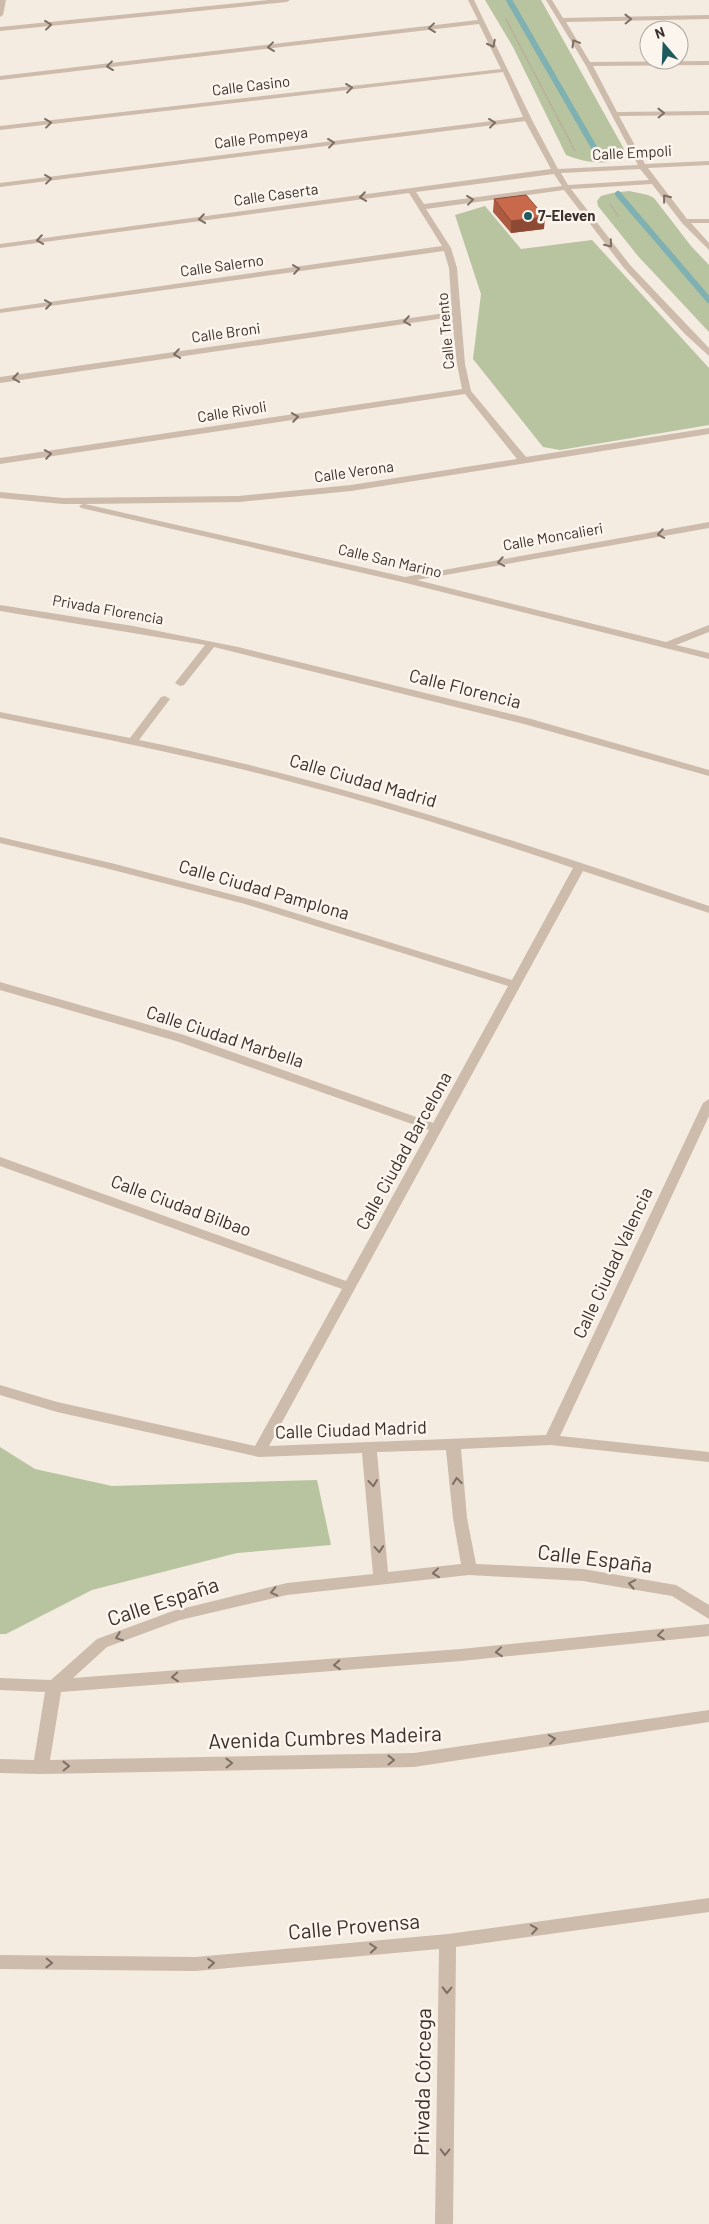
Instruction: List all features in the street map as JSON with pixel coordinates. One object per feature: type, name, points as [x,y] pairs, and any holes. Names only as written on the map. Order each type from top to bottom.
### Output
[{"type":"street","points":[[0,15],[3,0]]},
{"type":"street","points":[[0,29],[287,0]]},
{"type":"street","points":[[471,0],[506,70],[526,119],[556,171],[601,234],[648,292],[709,353]]},
{"type":"street","points":[[549,0],[588,64],[642,166],[685,222],[709,248]]},
{"type":"street","points":[[562,20],[709,17]]},
{"type":"street","points":[[0,78],[481,22]]},
{"type":"street","points":[[588,64],[709,63]]},
{"type":"street","name":"Calle Casino","points":[[0,128],[506,70]]},
{"type":"street","points":[[614,114],[709,113]]},
{"type":"street","name":"Calle Pompeya","points":[[0,185],[526,119]]},
{"type":"street","name":"Calle Empoli","points":[[556,171],[709,163]]},
{"type":"street","name":"Calle Caserta","points":[[0,246],[556,171]]},
{"type":"street","points":[[421,206],[568,188],[654,182]]},
{"type":"street","name":"Calle Trento","points":[[411,190],[447,248],[453,268],[461,364],[467,390],[523,460]]},
{"type":"street","points":[[685,222],[709,221]]},
{"type":"street","name":"Calle Salerno","points":[[0,311],[447,248]]},
{"type":"street","name":"Calle Broni","points":[[0,380],[456,314]]},
{"type":"street","name":"Calle Rivoli","points":[[0,462],[467,390]]},
{"type":"street","name":"Calle Verona","points":[[0,495],[62,501],[239,499],[351,488],[709,431]]},
{"type":"street","name":"Calle San Marino","points":[[62,501],[403,580],[709,656]]},
{"type":"street","name":"Calle Moncalieri","points":[[403,580],[709,525]]},
{"type":"street","name":"Privada Florencia","points":[[0,608],[211,644]]},
{"type":"street","points":[[667,645],[709,628]]},
{"type":"street","points":[[180,683],[211,644]]},
{"type":"street","name":"Calle Florencia","points":[[211,644],[484,710],[657,756],[709,773]]},
{"type":"street","points":[[133,741],[165,699]]},
{"type":"street","name":"Calle Ciudad Madrid","points":[[0,714],[230,763],[368,800],[580,866],[709,910]]},
{"type":"street","name":"Calle Ciudad Pamplona","points":[[0,840],[107,865],[249,902],[516,985]]},
{"type":"street","name":"Calle Ciudad Barcelona","points":[[259,1452],[580,866]]},
{"type":"street","name":"Calle Ciudad Marbella","points":[[0,986],[180,1038],[436,1128]]},
{"type":"street","name":"Calle Ciudad Valencia","points":[[551,1440],[709,1103]]},
{"type":"street","name":"Calle Ciudad Bilbao","points":[[0,1161],[350,1287]]},
{"type":"street","name":"Calle Ciudad Madrid","points":[[0,1390],[57,1407],[259,1452],[551,1440],[709,1457]]},
{"type":"street","points":[[453,1445],[460,1518],[469,1569]]},
{"type":"street","points":[[369,1448],[381,1579]]},
{"type":"street","name":"Calle España","points":[[54,1686],[102,1644],[178,1614],[287,1589],[469,1569],[583,1575],[676,1592],[709,1613]]},
{"type":"street","points":[[0,1684],[54,1686],[461,1656],[709,1630]]},
{"type":"street","points":[[41,1767],[54,1686]]},
{"type":"street","name":"Avenida Cumbres Madeira","points":[[0,1766],[41,1767],[414,1760],[709,1716]]},
{"type":"street","name":"Calle Provensa","points":[[0,1962],[196,1964],[448,1941],[709,1905]]},
{"type":"street","name":"Privada Córcega","points":[[444,2224],[448,1941]]},
{"type":"green space","points":[[485,0],[541,0],[624,149],[620,156],[607,162],[589,162],[566,155],[513,47]]},
{"type":"green space","points":[[629,191],[654,198],[691,246],[709,265],[709,332],[638,256],[598,206],[597,201],[601,196]]},
{"type":"green space","points":[[485,206],[521,249],[592,240],[709,368],[709,425],[560,450],[543,447],[473,359],[481,294],[455,215]]},
{"type":"green space","points":[[0,1447],[35,1469],[112,1486],[317,1480],[331,1545],[237,1553],[92,1590],[6,1634],[0,1634]]},
{"type":"building","points":[[526,195],[545,217],[511,221],[494,199]]},
{"type":"waterway","points":[[509,0],[599,156]]},
{"type":"waterway","points":[[618,194],[709,300]]},
{"type":"place","name":"7-Eleven","points":[[528,216]]}]
